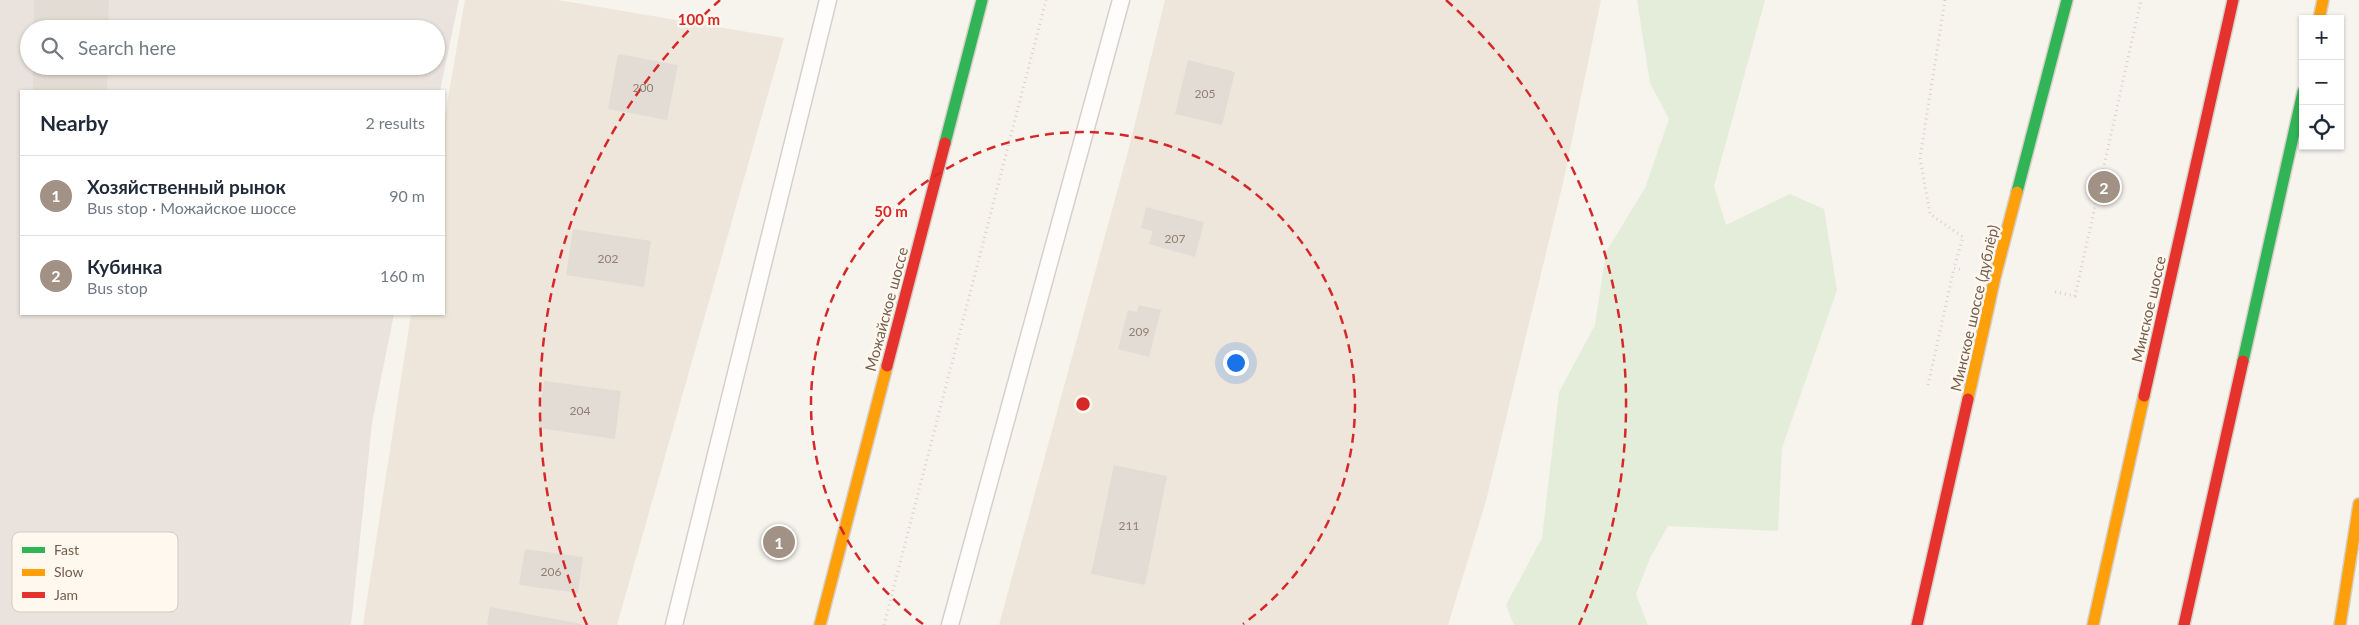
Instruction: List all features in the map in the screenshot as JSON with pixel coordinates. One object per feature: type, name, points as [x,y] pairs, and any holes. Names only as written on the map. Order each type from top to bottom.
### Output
[{"type":"main road","name":"Можайское шоссе","points":[[820,625],[982,0]]},
{"type":"main road","name":"Минское шоссе (дублёр)","points":[[1917,625],[1995,278],[2067,0]]},
{"type":"main road","name":"Минское шоссе","points":[[2093,625],[2233,0]]},
{"type":"main road","points":[[2320,15],[2323,0]]},
{"type":"main road","points":[[2184,625],[2300,105]]},
{"type":"main road","points":[[2340,625],[2359,504]]},
{"type":"lane","points":[[674,625],[828,0]]},
{"type":"lane","points":[[950,625],[1121,0]]},
{"type":"path","points":[[884,625],[1046,0]]},
{"type":"path","points":[[1928,385],[1954,268],[1964,237],[1930,214],[1920,158],[1945,0]]},
{"type":"path","points":[[2055,292],[2075,296],[2141,0]]},
{"type":"path","points":[[1954,268],[1964,270]]},
{"type":"shaded area","points":[[0,0],[459,0],[445,67],[445,20],[20,20],[20,75],[443,75],[440,90],[20,90],[20,315],[394,315],[372,423],[351,625],[0,625]]},
{"type":"shaded area","points":[[465,0],[558,0],[784,38],[617,625],[363,625],[411,315],[445,315],[445,115]]},
{"type":"shaded area","points":[[1165,0],[1601,0],[1563,183],[1486,501],[1448,625],[999,625],[1130,144]]},
{"type":"green space","points":[[1637,0],[1765,0],[1714,186],[1726,225],[1790,194],[1824,209],[1837,290],[1782,448],[1778,531],[1668,526],[1650,558],[1636,594],[1648,625],[1514,625],[1506,605],[1542,538],[1559,392],[1595,325],[1606,252],[1645,188],[1669,119],[1650,83]]},
{"type":"building","points":[[34,0],[109,0],[108,20],[34,20]]},
{"type":"building","points":[[618,54],[678,65],[667,120],[608,109]]},
{"type":"building","points":[[1188,60],[1235,72],[1222,125],[1175,114]]},
{"type":"building","points":[[33,75],[108,75],[107,90],[33,90]]},
{"type":"building","points":[[1146,207],[1204,222],[1195,257],[1149,244],[1153,231],[1141,228]]},
{"type":"building","points":[[573,229],[651,241],[644,287],[566,275]]},
{"type":"building","points":[[1139,305],[1161,310],[1149,357],[1118,349],[1128,310],[1137,312]]},
{"type":"building","points":[[544,381],[621,391],[615,439],[538,428]]},
{"type":"building","points":[[1114,465],[1167,476],[1145,585],[1091,574]]},
{"type":"building","points":[[525,549],[583,557],[578,593],[519,585]]},
{"type":"building","points":[[490,607],[582,624],[582,625],[487,625]]},
{"type":"traffic: fast","points":[[945,143],[982,0]]},
{"type":"traffic: fast","points":[[2017,192],[2067,0]]},
{"type":"traffic: fast","points":[[2243,361],[2300,105]]},
{"type":"traffic: slow","points":[[2320,15],[2323,0]]},
{"type":"traffic: slow","points":[[1968,399],[1995,277],[2017,192]]},
{"type":"traffic: slow","points":[[820,625],[887,366]]},
{"type":"traffic: slow","points":[[2093,625],[2144,396]]},
{"type":"traffic: slow","points":[[2340,625],[2359,504]]},
{"type":"traffic: jam","points":[[2144,396],[2233,0]]},
{"type":"traffic: jam","points":[[887,366],[945,143]]},
{"type":"traffic: jam","points":[[2184,625],[2243,361]]},
{"type":"traffic: jam","points":[[1917,625],[1968,399]]},
{"type":"place","name":"Кубинка","points":[[2104,187]]},
{"type":"place","name":"Хозяйственный рынок","points":[[779,542]]}]
